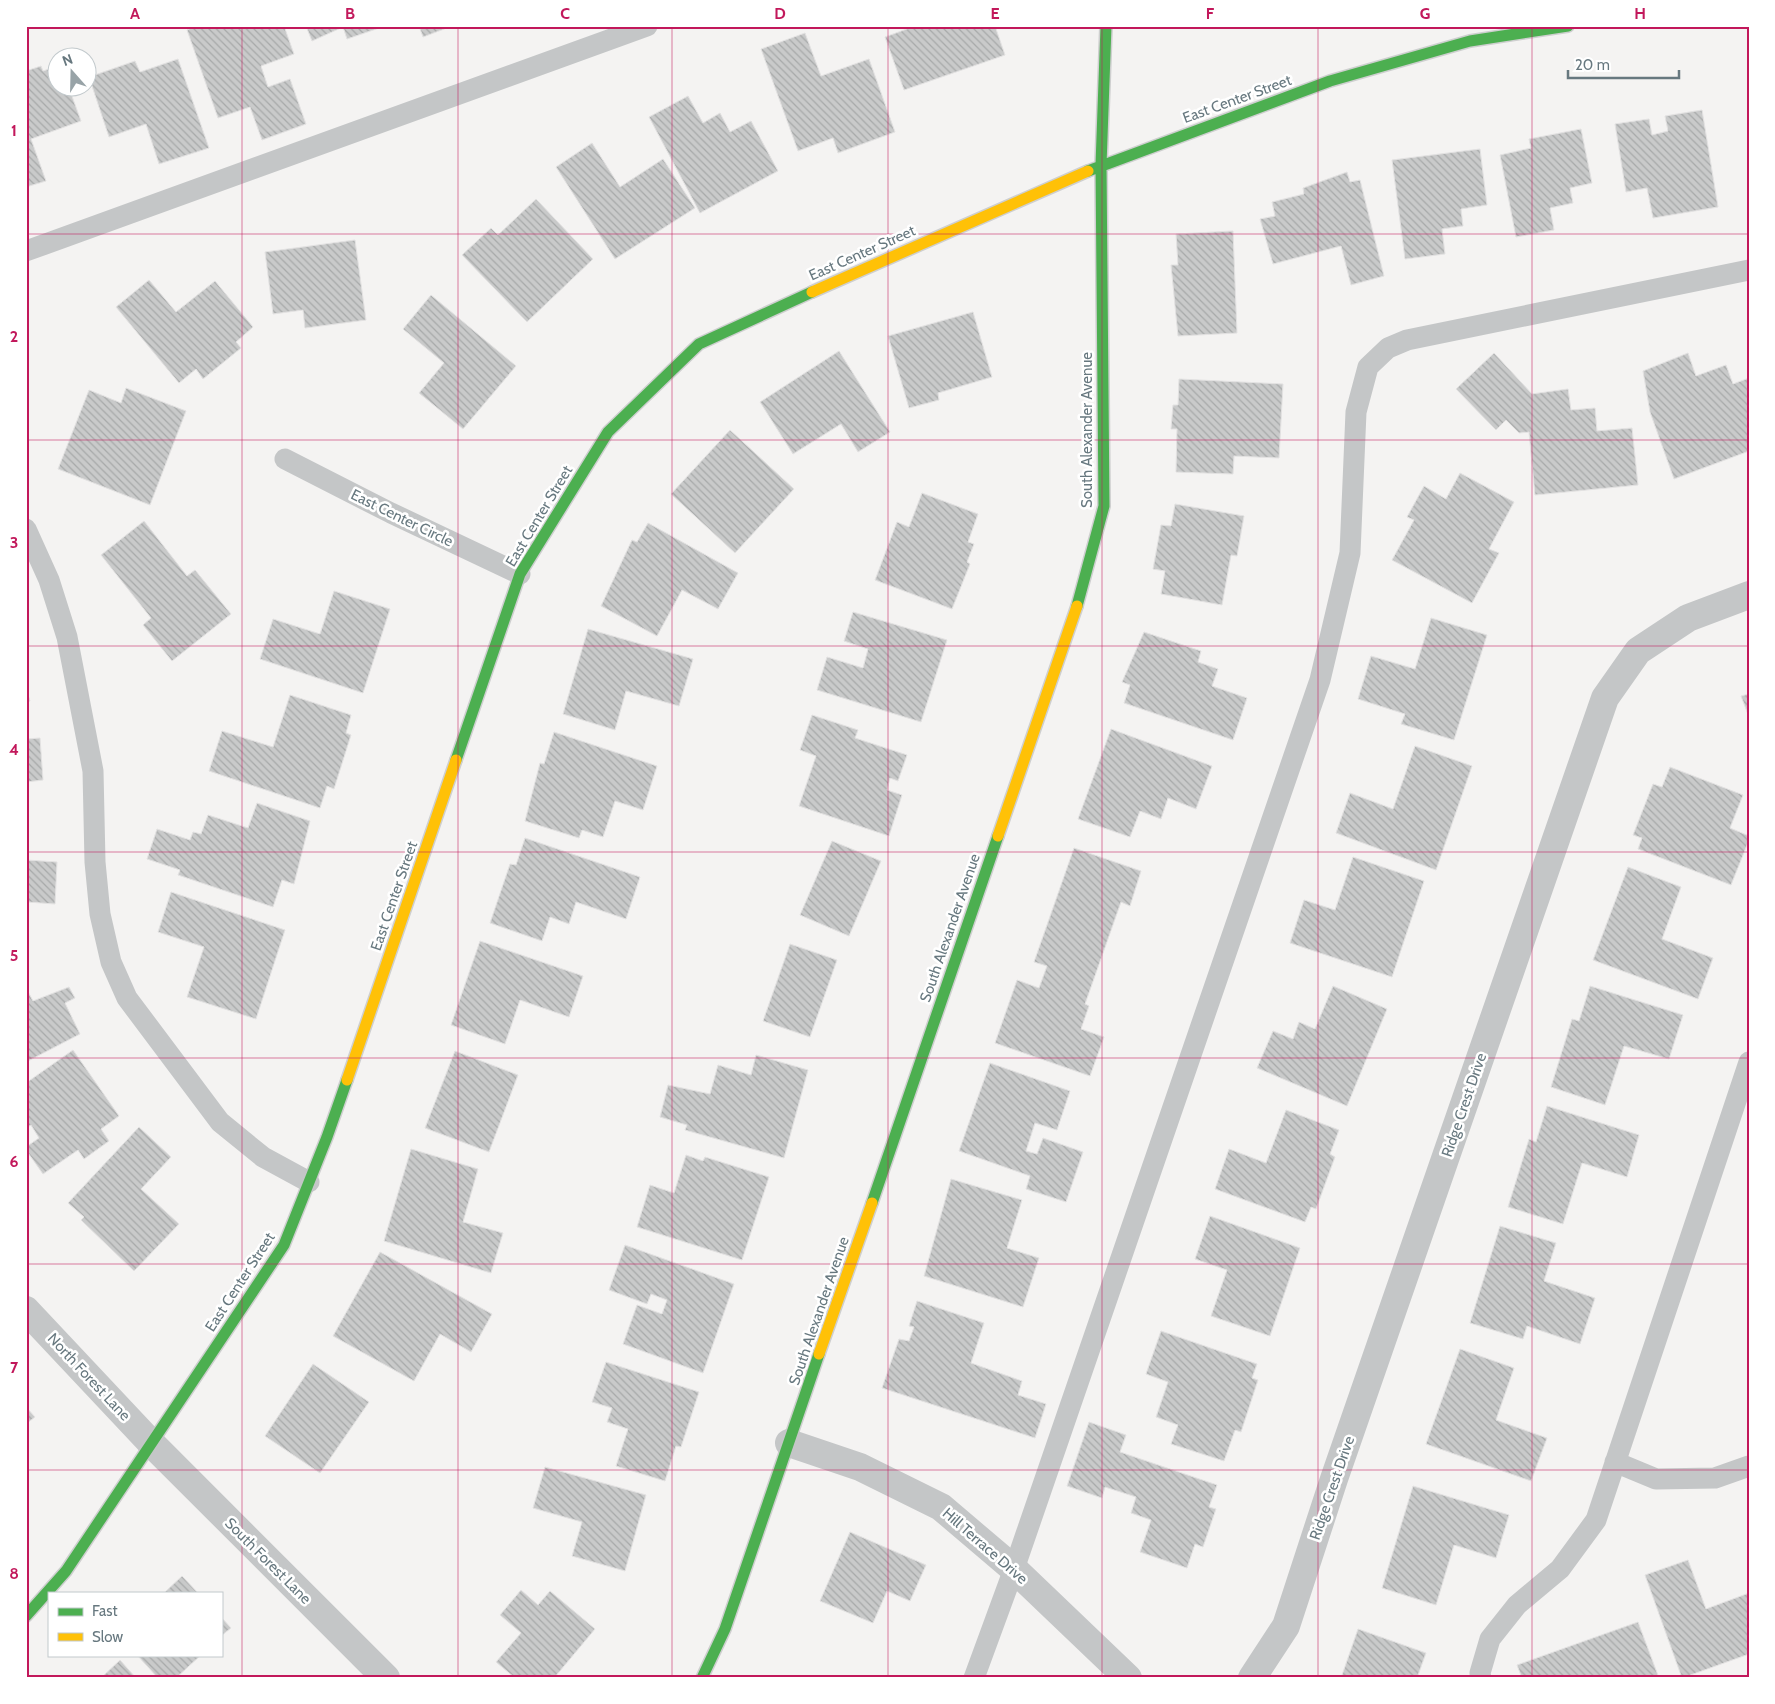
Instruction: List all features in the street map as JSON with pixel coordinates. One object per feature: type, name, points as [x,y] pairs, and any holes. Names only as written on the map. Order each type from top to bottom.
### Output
[{"type":"street","name":"South Alexander Avenue","points":[[702,1678],[725,1628],[789,1443],[1085,582],[1102,515],[1104,496],[1101,165],[1106,26]]},
{"type":"street","name":"East Center Street","points":[[26,1616],[66,1572],[284,1245],[327,1137],[520,574],[608,432],[699,344],[854,272],[1101,165],[1330,81],[1470,41],[1568,26]]},
{"type":"street","name":"Ridge Crest Drive","points":[[1252,1678],[1286,1626],[1334,1479],[1605,698],[1638,651],[1688,618],[1749,596]]},
{"type":"street","name":"North Forest Lane","points":[[26,1310],[151,1443]]},
{"type":"street","name":"South Forest Lane","points":[[151,1443],[386,1678]]},
{"type":"street","name":"Hill Terrace Drive","points":[[789,1443],[860,1467],[941,1508],[1014,1569],[1128,1678]]},
{"type":"lane","points":[[26,252],[647,26]]},
{"type":"lane","points":[[974,1678],[1014,1569],[1320,680],[1350,553],[1356,412],[1368,367],[1388,348],[1407,340],[1749,270]]},
{"type":"lane","name":"East Center Circle","points":[[285,459],[391,514],[520,574]]},
{"type":"lane","points":[[26,530],[49,580],[67,637],[93,771],[95,862],[100,914],[111,962],[127,998],[220,1122],[263,1157],[309,1182]]},
{"type":"lane","points":[[1481,1678],[1480,1673],[1490,1639],[1517,1605],[1560,1569],[1596,1520],[1749,1062]]},
{"type":"lane","points":[[1615,1462],[1656,1479],[1715,1478],[1749,1466]]},
{"type":"building","points":[[196,26],[284,26],[294,54],[261,66],[268,87],[290,79],[306,124],[262,140],[250,107],[218,118],[187,30]]},
{"type":"building","points":[[306,26],[385,26],[347,39],[343,27],[312,41]]},
{"type":"building","points":[[419,26],[452,26],[423,37]]},
{"type":"building","points":[[915,26],[995,26],[1005,55],[904,90],[885,37]]},
{"type":"building","points":[[805,33],[821,76],[869,59],[895,132],[838,153],[833,138],[798,151],[761,49]]},
{"type":"building","points":[[178,59],[209,148],[159,164],[146,124],[109,137],[96,98],[98,98],[98,74],[135,61],[140,72]]},
{"type":"building","points":[[41,66],[43,71],[48,69],[48,98],[73,98],[81,121],[31,139],[46,181],[26,187],[26,71]]},
{"type":"building","points":[[688,96],[703,123],[720,113],[730,132],[751,121],[778,171],[700,213],[649,117]]},
{"type":"building","points":[[1702,110],[1718,207],[1653,218],[1647,188],[1626,192],[1615,124],[1649,119],[1652,135],[1668,131],[1665,116]]},
{"type":"building","points":[[1581,129],[1592,183],[1570,188],[1573,203],[1550,208],[1554,230],[1516,237],[1500,155],[1531,148],[1529,139]]},
{"type":"building","points":[[592,143],[620,187],[663,159],[695,208],[615,259],[556,167]]},
{"type":"building","points":[[1480,149],[1487,205],[1461,209],[1463,226],[1442,229],[1445,254],[1405,259],[1392,160]]},
{"type":"building","points":[[1347,172],[1350,182],[1360,180],[1384,276],[1351,285],[1341,246],[1273,264],[1260,219],[1275,216],[1272,202],[1304,194],[1303,188]]},
{"type":"building","points":[[536,199],[593,259],[527,322],[462,255],[491,228],[498,235]]},
{"type":"building","points":[[1233,231],[1237,333],[1178,336],[1171,265],[1178,265],[1176,234]]},
{"type":"building","points":[[355,240],[366,320],[305,328],[303,310],[273,314],[265,252]]},
{"type":"building","points":[[149,280],[176,312],[215,281],[253,327],[236,342],[241,348],[203,379],[196,369],[179,383],[116,307]]},
{"type":"building","points":[[431,295],[516,366],[463,429],[419,393],[444,363],[403,329]]},
{"type":"building","points":[[973,312],[992,377],[938,393],[939,400],[909,408],[888,336]]},
{"type":"building","points":[[839,351],[890,432],[858,452],[841,424],[793,454],[760,402]]},
{"type":"building","points":[[1494,353],[1532,394],[1568,389],[1571,410],[1595,408],[1597,431],[1632,428],[1638,485],[1535,495],[1529,432],[1519,433],[1506,420],[1496,430],[1456,389]]},
{"type":"building","points":[[1688,353],[1696,376],[1726,365],[1733,384],[1749,378],[1749,451],[1674,479],[1650,412],[1643,371]]},
{"type":"building","points":[[1179,379],[1283,384],[1279,458],[1234,456],[1233,474],[1176,472],[1177,429],[1171,429],[1173,405],[1178,405]]},
{"type":"building","points":[[126,388],[186,411],[150,505],[58,469],[89,390],[121,403]]},
{"type":"building","points":[[730,430],[794,489],[735,553],[671,494]]},
{"type":"building","points":[[1460,473],[1514,502],[1489,549],[1499,553],[1472,603],[1392,560],[1414,520],[1407,517],[1424,486],[1446,499]]},
{"type":"building","points":[[922,493],[978,514],[968,542],[974,544],[967,562],[970,564],[952,609],[875,580],[897,522],[909,527]]},
{"type":"building","points":[[1175,504],[1244,516],[1237,556],[1231,555],[1222,605],[1161,594],[1165,571],[1153,569],[1161,525],[1171,526]]},
{"type":"building","points":[[144,521],[187,576],[195,570],[231,614],[172,661],[143,625],[151,618],[101,555]]},
{"type":"building","points":[[648,523],[738,573],[718,609],[682,590],[657,636],[601,606],[632,540],[637,542]]},
{"type":"building","points":[[334,591],[390,609],[363,693],[260,659],[273,619],[320,634]]},
{"type":"building","points":[[853,612],[947,640],[921,722],[817,690],[827,657],[863,668],[868,649],[844,641]]},
{"type":"building","points":[[1431,618],[1487,635],[1454,740],[1401,724],[1405,714],[1358,699],[1371,656],[1415,669]]},
{"type":"building","points":[[588,629],[693,659],[679,706],[626,691],[615,730],[563,714]]},
{"type":"building","points":[[1144,632],[1201,651],[1198,662],[1218,669],[1212,686],[1247,698],[1233,740],[1124,703],[1130,685],[1122,682]]},
{"type":"building","points":[[26,689],[30,701],[26,702]]},
{"type":"building","points":[[1749,694],[1749,717],[1741,696]]},
{"type":"building","points":[[290,695],[351,715],[346,733],[351,735],[334,789],[327,786],[320,808],[209,771],[222,731],[273,747]]},
{"type":"building","points":[[812,715],[858,730],[855,738],[907,755],[898,781],[890,778],[887,790],[902,795],[889,836],[799,806],[816,756],[800,750]]},
{"type":"building","points":[[1111,729],[1212,766],[1196,809],[1168,798],[1161,819],[1140,811],[1130,837],[1078,819]]},
{"type":"building","points":[[554,732],[657,766],[643,810],[615,801],[603,837],[582,830],[579,838],[525,821],[540,763],[544,764]]},
{"type":"building","points":[[40,738],[43,780],[26,782],[26,739]]},
{"type":"building","points":[[1415,746],[1472,766],[1436,870],[1336,833],[1350,793],[1393,809]]},
{"type":"building","points":[[1670,767],[1743,795],[1730,828],[1749,836],[1749,840],[1731,885],[1638,849],[1642,838],[1633,835],[1653,784],[1662,787]]},
{"type":"building","points":[[257,803],[310,821],[294,884],[282,880],[273,907],[178,875],[180,870],[147,859],[157,829],[190,840],[193,832],[201,834],[208,815],[248,828]]},
{"type":"building","points":[[525,838],[640,877],[626,919],[576,902],[569,924],[550,917],[542,941],[490,923],[510,864],[516,865]]},
{"type":"building","points":[[832,841],[881,861],[849,936],[800,915]]},
{"type":"building","points":[[1074,848],[1141,871],[1130,906],[1121,902],[1085,1004],[1089,1006],[1081,1029],[1104,1037],[1090,1076],[995,1043],[1017,980],[1039,988],[1047,966],[1034,962]]},
{"type":"building","points":[[1353,857],[1424,881],[1392,977],[1290,943],[1304,900],[1335,910]]},
{"type":"building","points":[[26,860],[57,862],[55,904],[28,902],[26,929]]},
{"type":"building","points":[[1628,867],[1681,887],[1662,939],[1713,958],[1698,999],[1593,960]]},
{"type":"building","points":[[171,892],[285,930],[256,1019],[187,997],[204,947],[158,932]]},
{"type":"building","points":[[480,941],[583,976],[569,1017],[520,1000],[505,1044],[451,1025]]},
{"type":"building","points":[[790,944],[837,960],[810,1037],[763,1021]]},
{"type":"building","points":[[1333,986],[1387,1009],[1347,1106],[1257,1068],[1273,1031],[1293,1039],[1299,1022],[1315,1029]]},
{"type":"building","points":[[1590,986],[1683,1015],[1669,1059],[1624,1046],[1605,1105],[1551,1087],[1572,1019],[1579,1021]]},
{"type":"building","points":[[69,987],[75,998],[65,1003],[80,1034],[26,1062],[26,988],[33,1001]]},
{"type":"building","points":[[73,1050],[119,1116],[101,1129],[109,1141],[84,1159],[78,1150],[43,1174],[26,1150],[26,1147],[39,1138],[31,1125],[26,1128],[26,1083]]},
{"type":"building","points":[[455,1051],[518,1075],[489,1152],[425,1128]]},
{"type":"building","points":[[756,1055],[808,1070],[784,1158],[685,1130],[687,1125],[660,1117],[668,1085],[710,1094],[718,1065],[751,1075]]},
{"type":"building","points":[[990,1063],[1070,1091],[1057,1130],[1035,1123],[1026,1151],[1037,1154],[1043,1138],[1083,1152],[1066,1202],[1026,1189],[1030,1176],[959,1151]]},
{"type":"building","points":[[1547,1106],[1639,1135],[1627,1177],[1582,1163],[1563,1224],[1508,1207],[1529,1139],[1536,1142]]},
{"type":"building","points":[[1286,1110],[1339,1130],[1330,1154],[1335,1157],[1316,1209],[1311,1207],[1305,1222],[1215,1189],[1229,1149],[1266,1163]]},
{"type":"building","points":[[139,1127],[171,1157],[141,1189],[179,1224],[134,1271],[81,1220],[84,1217],[68,1203]]},
{"type":"building","points":[[411,1149],[478,1169],[463,1222],[503,1233],[491,1273],[384,1241]]},
{"type":"building","points":[[686,1155],[703,1161],[705,1157],[769,1177],[742,1260],[637,1227],[650,1185],[674,1193]]},
{"type":"building","points":[[951,1179],[1022,1200],[1007,1248],[1039,1258],[1023,1307],[924,1276]]},
{"type":"building","points":[[1210,1216],[1300,1248],[1270,1336],[1211,1316],[1227,1270],[1195,1259]]},
{"type":"building","points":[[1500,1226],[1556,1243],[1544,1281],[1595,1298],[1580,1344],[1527,1326],[1523,1339],[1470,1323]]},
{"type":"building","points":[[625,1245],[734,1284],[703,1373],[623,1344],[637,1305],[662,1314],[667,1300],[651,1294],[647,1304],[609,1290]]},
{"type":"building","points":[[380,1252],[492,1314],[471,1352],[440,1334],[414,1381],[333,1336]]},
{"type":"building","points":[[917,1301],[984,1323],[971,1363],[1022,1381],[1018,1395],[1046,1404],[1035,1438],[882,1388],[899,1339],[909,1341],[914,1327],[909,1326]]},
{"type":"building","points":[[1161,1331],[1257,1364],[1252,1378],[1258,1380],[1241,1432],[1235,1430],[1224,1461],[1171,1444],[1178,1425],[1156,1417],[1168,1382],[1146,1374]]},
{"type":"building","points":[[1460,1349],[1514,1368],[1496,1420],[1547,1438],[1531,1481],[1426,1444]]},
{"type":"building","points":[[606,1362],[699,1392],[681,1447],[676,1446],[665,1481],[616,1466],[628,1429],[607,1422],[612,1408],[592,1402]]},
{"type":"building","points":[[313,1364],[369,1402],[320,1473],[265,1436]]},
{"type":"building","points":[[26,1407],[35,1417],[26,1424]]},
{"type":"building","points":[[1089,1422],[1126,1435],[1120,1452],[1217,1485],[1209,1507],[1216,1509],[1203,1547],[1195,1544],[1187,1568],[1140,1552],[1151,1520],[1131,1513],[1136,1497],[1105,1487],[1102,1498],[1067,1486]]},
{"type":"building","points":[[545,1467],[646,1495],[625,1571],[572,1556],[582,1522],[533,1508]]},
{"type":"building","points":[[1413,1486],[1509,1515],[1496,1558],[1454,1545],[1436,1605],[1382,1588]]},
{"type":"building","points":[[850,1532],[926,1565],[910,1601],[887,1591],[873,1623],[820,1601]]},
{"type":"building","points":[[1688,1560],[1706,1609],[1749,1593],[1749,1654],[1682,1678],[1645,1575]]},
{"type":"building","points":[[182,1576],[197,1592],[165,1592]]},
{"type":"building","points":[[521,1590],[538,1605],[550,1591],[595,1629],[554,1678],[515,1678],[496,1662],[521,1633],[500,1615]]},
{"type":"building","points":[[222,1618],[231,1628],[222,1635]]},
{"type":"building","points":[[1638,1622],[1659,1678],[1522,1678],[1517,1665]]},
{"type":"building","points":[[1358,1629],[1426,1653],[1417,1678],[1341,1678]]},
{"type":"building","points":[[138,1656],[200,1656],[176,1678],[158,1678]]},
{"type":"building","points":[[120,1660],[136,1678],[101,1678]]},
{"type":"traffic: fast","points":[[1077,606],[1104,506],[1101,165],[1106,26]]},
{"type":"traffic: fast","points":[[1088,171],[1330,81],[1470,41],[1568,26]]},
{"type":"traffic: fast","points":[[456,760],[520,574],[608,432],[699,344],[812,292]]},
{"type":"traffic: fast","points":[[872,1203],[998,836]]},
{"type":"traffic: fast","points":[[26,1616],[66,1571],[284,1245],[327,1137],[347,1080]]},
{"type":"traffic: fast","points":[[702,1678],[725,1629],[819,1354]]},
{"type":"traffic: slow","points":[[812,292],[1088,171]]},
{"type":"traffic: slow","points":[[998,836],[1077,606]]},
{"type":"traffic: slow","points":[[347,1080],[456,760]]},
{"type":"traffic: slow","points":[[819,1354],[872,1203]]}]
